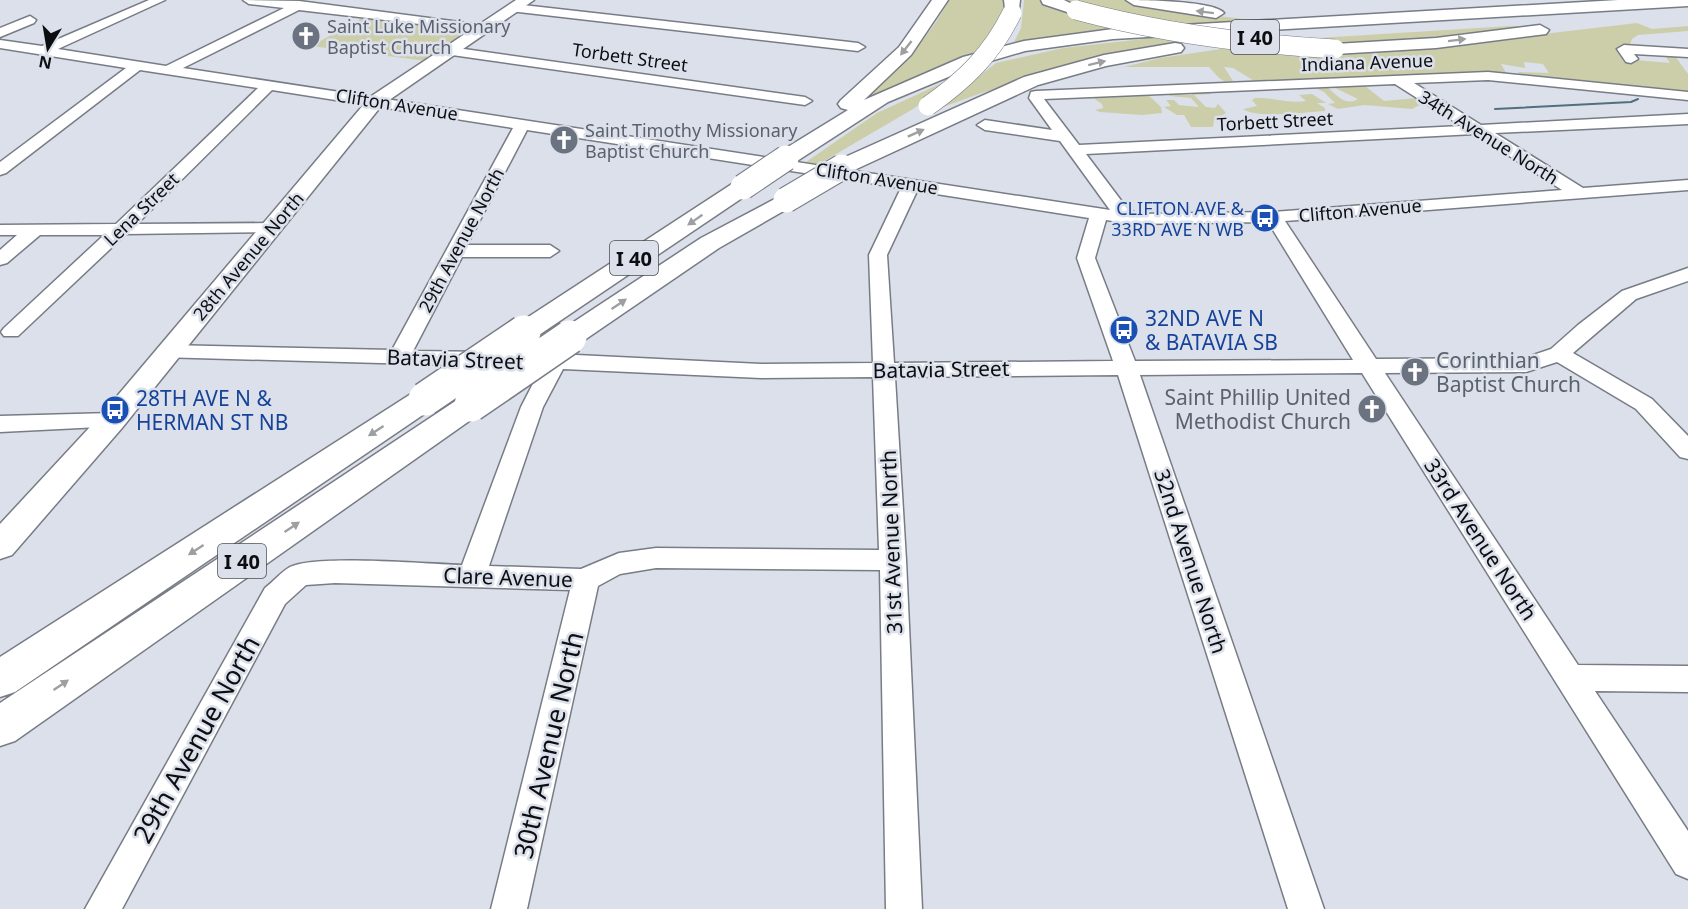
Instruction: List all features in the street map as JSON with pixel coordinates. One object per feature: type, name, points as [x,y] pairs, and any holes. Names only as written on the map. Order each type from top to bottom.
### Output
[{"type":"highway","points":[[786,158],[904,51],[940,0]]},
{"type":"highway","points":[[843,167],[858,151],[966,80],[999,42],[1012,13],[1012,0]]},
{"type":"highway","points":[[1048,0],[1127,25],[1198,38],[1267,46],[1335,48],[1436,43],[1560,28]]},
{"type":"highway","points":[[1134,0],[1223,14],[1311,18],[1473,14]]},
{"type":"highway","name":"I 40","points":[[11,673],[786,158],[881,98],[970,61],[1024,46],[1113,34],[1688,1]]},
{"type":"highway","points":[[1606,23],[1688,13]]},
{"type":"highway","name":"I 40","points":[[7,722],[471,405],[563,349],[711,243],[843,167],[1031,81],[1104,62],[1183,46],[1254,37],[1688,13]]},
{"type":"main road","name":"28th Avenue North","points":[[0,546],[112,421],[376,101],[520,4]]},
{"type":"street","points":[[45,50],[159,0]]},
{"type":"street","points":[[249,0],[303,3],[483,29]]},
{"type":"street","points":[[170,69],[303,3]]},
{"type":"street","points":[[520,4],[858,47]]},
{"type":"street","points":[[1,43],[30,20]]},
{"type":"street","name":"Clifton Avenue","points":[[1,43],[1133,219],[1273,217],[1688,185]]},
{"type":"street","points":[[1631,59],[1624,49],[1684,52],[1688,64]]},
{"type":"street","name":"Torbett Street","points":[[450,51],[805,100]]},
{"type":"street","points":[[0,170],[138,66]]},
{"type":"street","name":"Indiana Avenue","points":[[1071,143],[1036,95],[1495,76],[1688,96]]},
{"type":"street","name":"34th Avenue North","points":[[1400,81],[1579,193]]},
{"type":"street","name":"Lena Street","points":[[11,332],[269,85]]},
{"type":"street","name":"Torbett Street","points":[[985,125],[1071,143],[1475,130],[1688,119]]},
{"type":"street","name":"29th Avenue North","points":[[399,357],[523,123]]},
{"type":"street","points":[[1071,143],[1120,211],[1133,219]]},
{"type":"street","name":"31st Avenue North","points":[[904,909],[893,560],[878,255],[912,183]]},
{"type":"street","name":"32nd Avenue North","points":[[1099,214],[1086,258],[1126,367],[1306,909]]},
{"type":"street","name":"33rd Avenue North","points":[[1273,217],[1688,862]]},
{"type":"street","points":[[0,230],[273,228]]},
{"type":"street","points":[[0,259],[36,229]]},
{"type":"street","points":[[453,252],[550,250]]},
{"type":"street","name":"Batavia Street","points":[[167,352],[399,357],[563,349],[761,371],[1526,365],[1559,354],[1585,328],[1629,296],[1688,274]]},
{"type":"street","points":[[472,575],[532,407],[563,349]]},
{"type":"street","points":[[1559,354],[1644,404],[1688,451]]},
{"type":"street","points":[[0,424],[112,421]]},
{"type":"street","name":"Clare Avenue","points":[[299,575],[316,571],[586,580],[601,568],[622,561],[656,558],[893,560]]},
{"type":"street","name":"29th Avenue North","points":[[103,909],[275,596],[299,575]]},
{"type":"street","name":"30th Avenue North","points":[[509,909],[586,580]]},
{"type":"street","points":[[1571,678],[1688,679]]},
{"type":"green space","points":[[949,0],[1006,0],[1005,12],[984,53],[934,69],[868,99],[865,98],[912,53],[932,28]]},
{"type":"green space","points":[[1024,0],[1038,0],[1123,27],[1014,42],[1021,28]]},
{"type":"green space","points":[[1061,0],[1125,0],[1201,14],[1261,21],[1147,25]]},
{"type":"green space","points":[[368,15],[483,29],[434,62],[311,46]]},
{"type":"green space","points":[[1637,23],[1652,29],[1688,26],[1688,31],[1638,35],[1632,39],[1629,47],[1616,48],[1624,59],[1670,63],[1666,57],[1631,53],[1675,56],[1688,74],[1688,93],[1522,77],[1518,72],[1549,73],[1543,64],[1524,62],[1525,68],[1501,64],[1508,76],[1256,82],[1233,68],[1224,67],[1233,81],[1229,82],[1220,78],[1209,67],[1124,67],[1160,58],[1241,46],[1357,52],[1399,51]]},
{"type":"green space","points":[[1510,26],[1529,27],[1430,40],[1351,45],[1286,40]]},
{"type":"green space","points":[[1170,36],[1192,40],[1128,52],[1064,68],[1002,86],[940,108],[996,63],[1063,48]]},
{"type":"green space","points":[[955,77],[955,80],[913,109],[819,164],[806,162],[877,113]]},
{"type":"green space","points":[[1360,82],[1384,101],[1417,98],[1424,103],[1412,109],[1364,105],[1338,109],[1328,104],[1335,103],[1324,92],[1309,85],[1325,85],[1344,100],[1353,101],[1358,99],[1331,86]]},
{"type":"green space","points":[[1206,89],[1211,94],[1194,95],[1206,107],[1215,108],[1218,104],[1226,113],[1214,120],[1213,127],[1191,127],[1184,115],[1177,115],[1164,107],[1171,106],[1166,100],[1174,100],[1179,105],[1199,107],[1191,98],[1170,96],[1164,91],[1178,91],[1182,95],[1192,95],[1191,91]]},
{"type":"green space","points":[[1144,91],[1161,107],[1162,113],[1142,115],[1100,112],[1095,110],[1103,108],[1102,104],[1086,93]]},
{"type":"green space","points":[[1312,94],[1326,103],[1317,103],[1325,108],[1325,111],[1259,114],[1243,109],[1257,106],[1252,100],[1255,98],[1300,102],[1306,101],[1299,95]]},
{"type":"waterway","points":[[1495,109],[1631,102],[1638,99]]},
{"type":"place","name":"Saint Luke Missionary Baptist Church","points":[[306,36]]},
{"type":"place","name":"Saint Timothy Missionary Baptist Church","points":[[564,140]]},
{"type":"place","name":"CLIFTON AVE & 33RD AVE N WB","points":[[1265,218]]},
{"type":"place","name":"32ND AVE N & BATAVIA SB","points":[[1124,330]]},
{"type":"place","name":"Corinthian Baptist Church","points":[[1415,372]]},
{"type":"place","name":"Saint Phillip United Methodist Church","points":[[1372,409]]},
{"type":"place","name":"28TH AVE N & HERMAN ST NB","points":[[115,410]]}]
